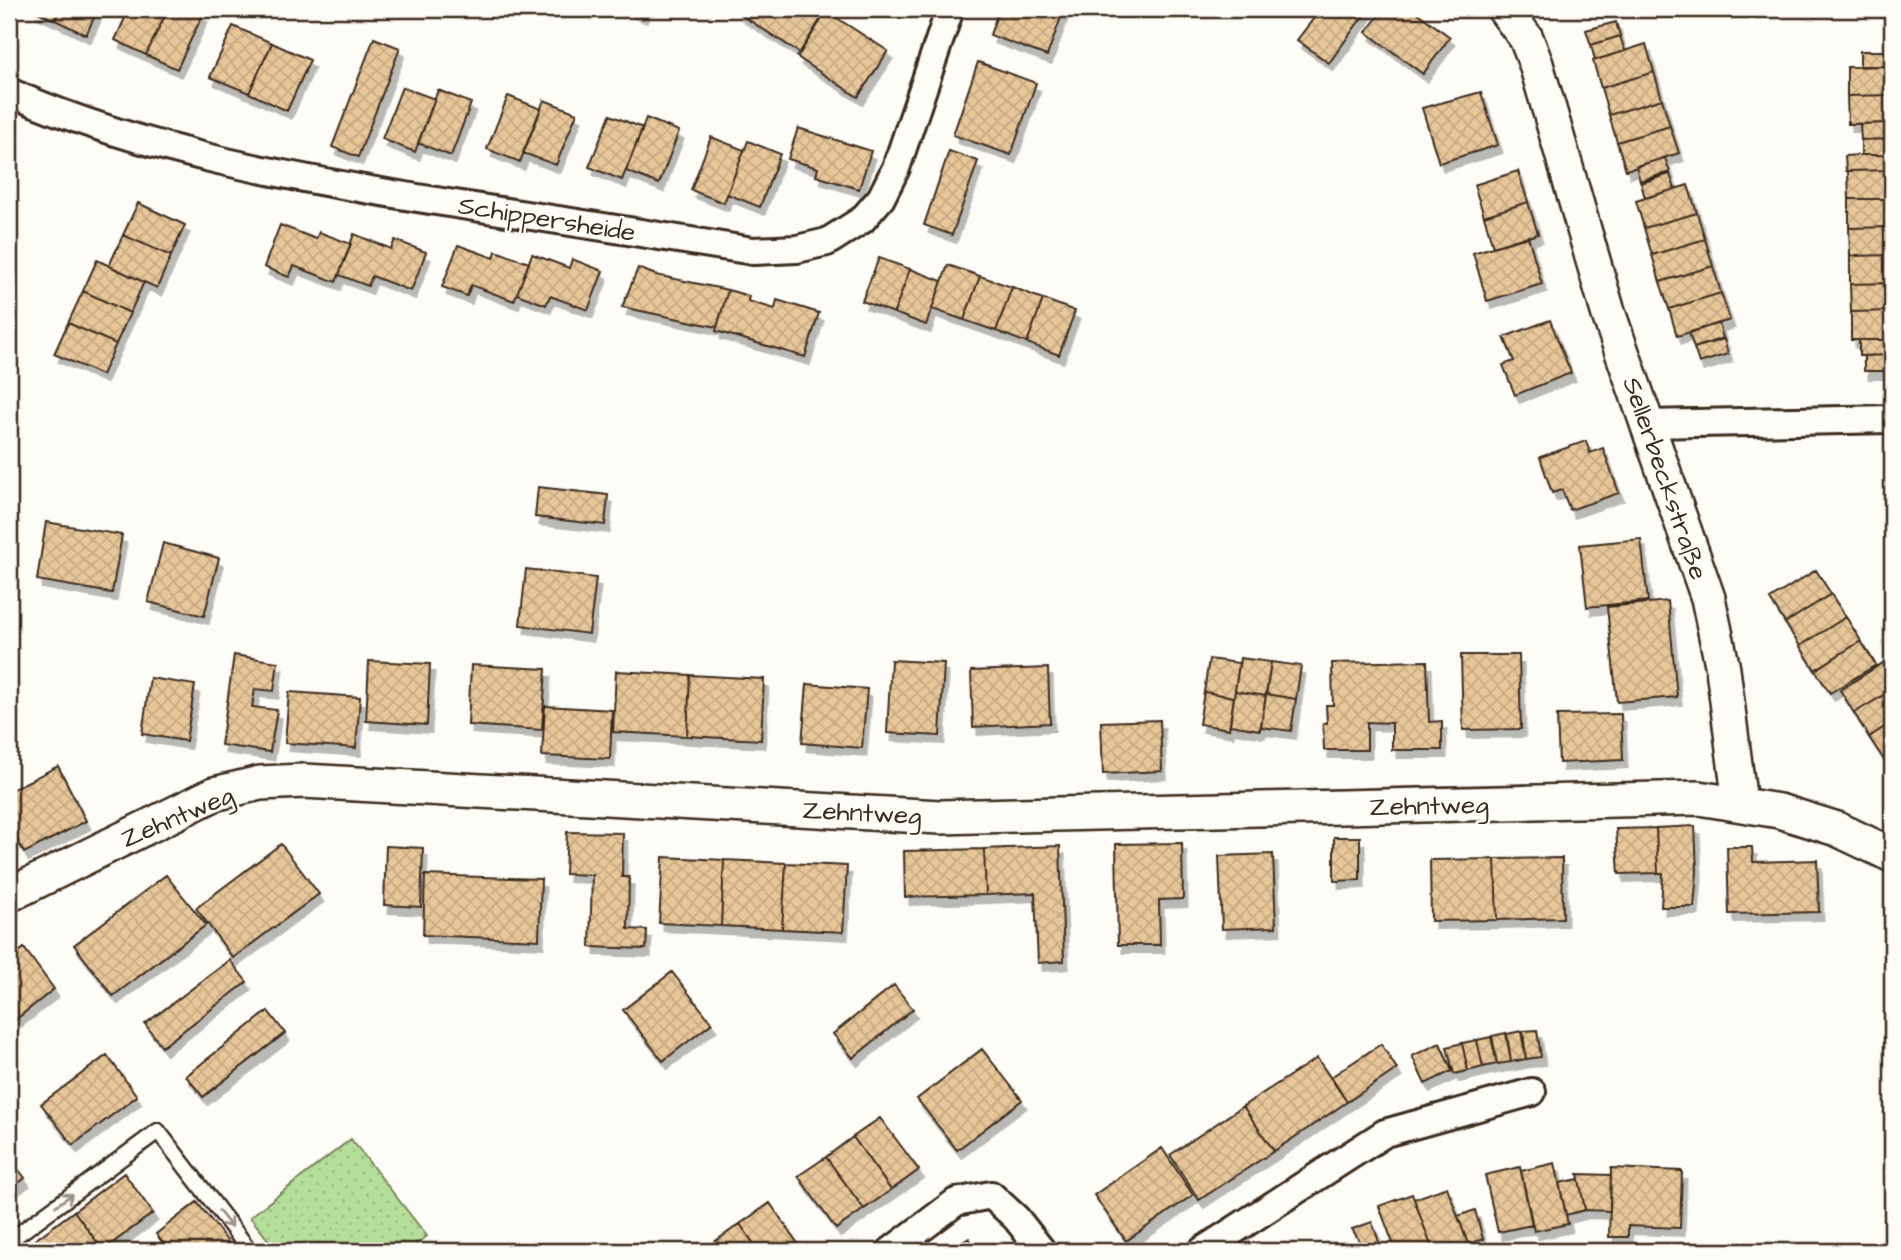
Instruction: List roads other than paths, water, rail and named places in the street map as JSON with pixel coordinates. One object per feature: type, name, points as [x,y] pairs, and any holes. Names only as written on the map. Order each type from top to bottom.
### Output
[{"type":"street","name":"Schippersheide","points":[[9,92],[38,104],[200,156],[317,182],[753,251],[797,249],[827,242],[862,220],[881,198],[896,168],[950,9]]},
{"type":"street","name":"Sellerbeckstraße","points":[[1509,11],[1526,38],[1536,64],[1608,312],[1708,598],[1723,669],[1740,804]]},
{"type":"street","points":[[1647,424],[1892,419]]},
{"type":"street","name":"Zehntweg","points":[[9,895],[214,794],[260,783],[318,781],[940,817],[1685,799],[1740,804]]},
{"type":"street","points":[[1740,804],[1779,811],[1837,829],[1892,855]]},
{"type":"street","points":[[1202,1251],[1385,1133],[1532,1092]]},
{"type":"street","points":[[891,1251],[956,1202],[991,1195],[1016,1217],[1042,1251]]},
{"type":"lane","points":[[9,1241],[158,1131],[250,1251]]}]
